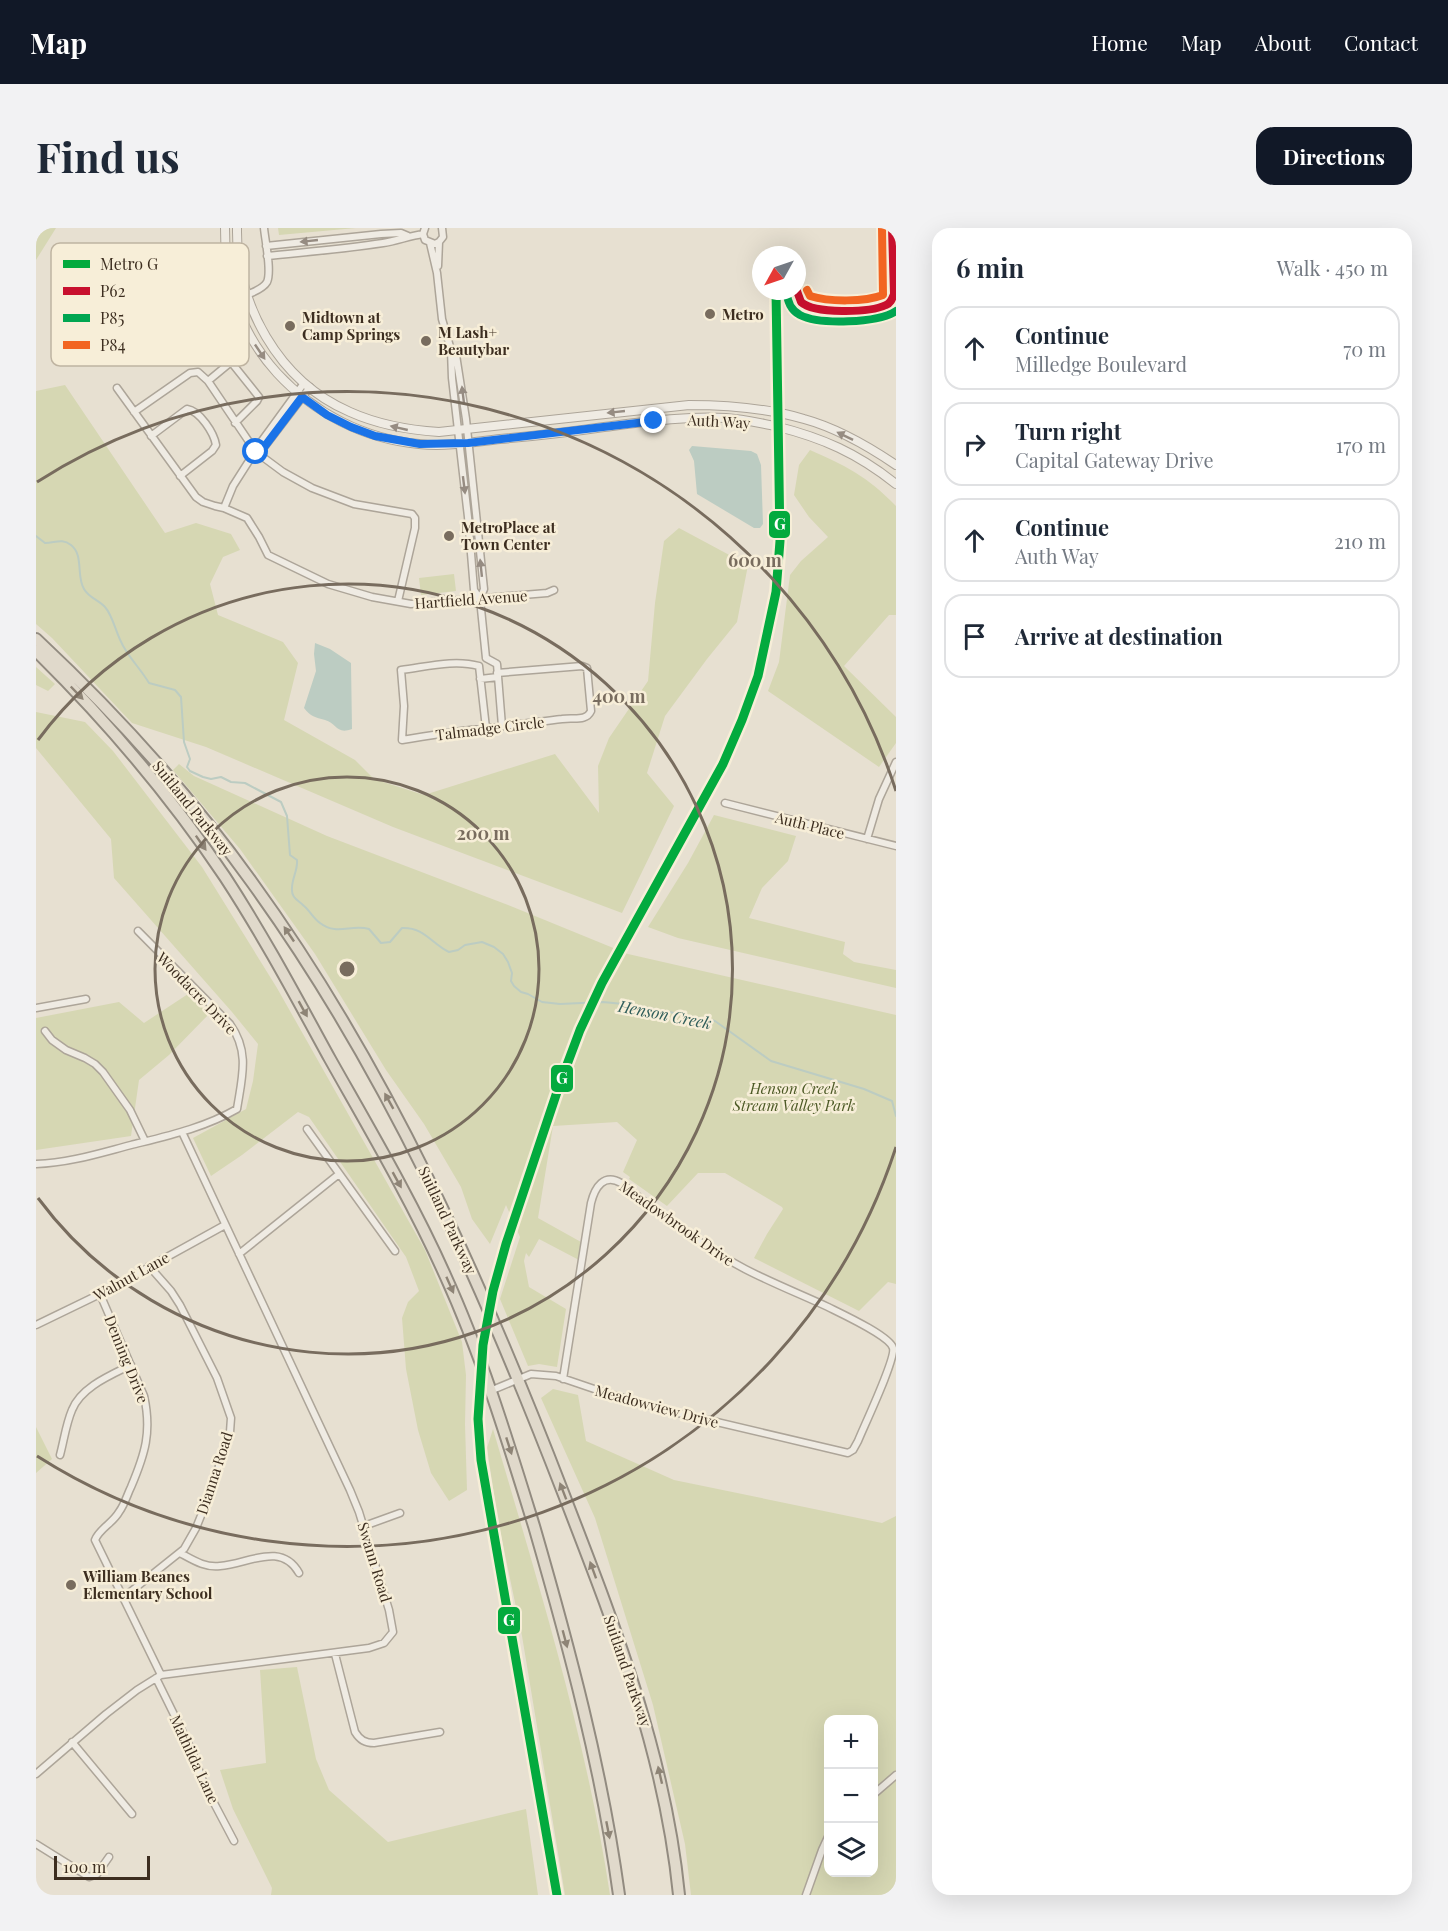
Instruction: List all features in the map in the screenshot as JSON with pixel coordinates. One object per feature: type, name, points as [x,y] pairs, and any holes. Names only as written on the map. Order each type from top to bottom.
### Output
[{"type":"highway","name":"Suitland Parkway","points":[[36,639],[112,714],[183,794],[243,870],[300,952],[355,1041],[417,1154],[459,1242],[518,1380],[584,1546],[639,1699],[654,1749],[666,1802],[679,1895]]},
{"type":"highway","name":"Suitland Parkway","points":[[36,651],[108,726],[165,794],[216,864],[254,923],[425,1232],[460,1308],[490,1391],[534,1528],[568,1652],[602,1795],[619,1895]]},
{"type":"street","name":"Auth Way","points":[[225,228],[226,243]]},
{"type":"street","name":"Auth Way","points":[[237,228],[237,243]]},
{"type":"street","points":[[249,294],[259,289],[268,280],[264,228]]},
{"type":"street","points":[[437,273],[439,242],[443,237],[442,228]]},
{"type":"street","points":[[267,256],[402,240],[424,231],[425,240],[430,243],[439,242]]},
{"type":"street","points":[[266,246],[381,234],[401,233],[408,236]]},
{"type":"street","points":[[430,243],[437,273],[442,320],[451,350],[457,443],[474,590],[480,599]]},
{"type":"street","name":"Auth Way","points":[[249,300],[269,343],[307,385],[349,412],[378,422],[410,430],[439,432],[689,405],[758,409],[804,418],[841,433],[896,465]]},
{"type":"street","name":"Auth Way","points":[[249,333],[270,365],[299,395],[335,419],[375,436],[420,444],[468,443],[643,421],[728,418],[758,422],[825,440],[882,472],[896,484]]},
{"type":"street","points":[[451,350],[456,355],[467,429],[484,589],[480,599],[486,658],[479,666],[486,728]]},
{"type":"street","points":[[207,381],[226,366]]},
{"type":"street","points":[[234,366],[259,397],[235,423]]},
{"type":"street","points":[[134,412],[190,373],[198,372],[207,381],[256,452],[283,472],[312,488],[354,504],[412,514],[415,518],[415,528],[399,602]]},
{"type":"street","points":[[224,508],[232,486],[261,442],[307,385]]},
{"type":"street","name":"Hartfield Avenue","points":[[117,388],[196,497],[247,518],[260,537],[268,555],[286,565],[328,584],[372,597],[411,604],[547,593],[555,590]]},
{"type":"street","points":[[151,436],[187,409],[193,410],[207,426],[216,445],[212,451],[180,476]]},
{"type":"street","points":[[469,539],[478,537]]},
{"type":"street","points":[[486,658],[497,664],[502,726]]},
{"type":"street","name":"Talmadge Circle","points":[[479,666],[461,663],[401,670],[404,706],[402,740],[567,718],[584,718],[591,711],[587,668],[582,666],[498,675]]},
{"type":"street","points":[[480,679],[498,675]]},
{"type":"street","points":[[867,839],[879,799],[896,762]]},
{"type":"street","name":"Auth Place","points":[[725,803],[896,846]]},
{"type":"street","name":"Woodacre Drive","points":[[138,931],[230,1024],[238,1035],[243,1055],[237,1109],[182,1132]]},
{"type":"street","points":[[36,1008],[86,999]]},
{"type":"street","points":[[45,1031],[52,1040],[66,1050],[86,1058],[103,1072],[130,1110],[146,1141]]},
{"type":"street","points":[[307,1130],[395,1251]]},
{"type":"street","points":[[36,1164],[66,1162],[182,1132]]},
{"type":"street","name":"Swann Road","points":[[36,1774],[72,1742],[138,1690],[159,1677],[377,1647],[384,1643],[393,1632],[389,1610],[364,1526],[350,1490],[330,1443],[182,1132]]},
{"type":"street","points":[[239,1254],[339,1174]]},
{"type":"street","name":"Meadowbrook Drive","points":[[562,1379],[590,1213],[596,1190],[607,1179],[615,1179],[705,1245],[743,1268],[847,1316]]},
{"type":"street","name":"Walnut Lane","points":[[36,1324],[100,1294],[225,1225]]},
{"type":"street","name":"Dianna Road","points":[[124,1597],[180,1552],[195,1528],[211,1491],[230,1432],[231,1418],[217,1378],[180,1305],[149,1266]]},
{"type":"street","name":"Deming Drive","points":[[100,1294],[142,1390],[147,1411],[147,1442],[138,1471],[120,1512],[95,1538],[100,1551]]},
{"type":"street","name":"Meadowview Drive","points":[[490,1391],[536,1374],[562,1379],[670,1411],[848,1453],[855,1447],[890,1365],[893,1351],[890,1343],[884,1337],[847,1316]]},
{"type":"street","points":[[60,1455],[72,1408],[77,1401],[97,1383],[131,1365]]},
{"type":"street","points":[[364,1526],[400,1514]]},
{"type":"street","name":"Mathilda Lane","points":[[100,1551],[124,1597],[205,1786],[234,1841]]},
{"type":"street","points":[[180,1552],[202,1565],[220,1566],[250,1559],[282,1557],[293,1562],[299,1573]]},
{"type":"street","points":[[335,1653],[355,1732],[361,1740],[374,1743],[440,1732]]},
{"type":"street","points":[[72,1742],[132,1814]]},
{"type":"street","points":[[878,1790],[896,1775]]},
{"type":"street","points":[[36,1844],[89,1877],[97,1874],[109,1857]]},
{"type":"street","points":[[806,1895],[824,1846]]},
{"type":"green space","points":[[36,228],[56,228],[36,260]]},
{"type":"green space","points":[[278,228],[356,228],[279,235]]},
{"type":"green space","points":[[65,385],[165,533],[196,523],[231,534],[240,550],[223,557],[210,584],[218,615],[283,642],[298,663],[284,720],[355,760],[374,779],[424,795],[555,754],[599,813],[598,766],[609,738],[648,681],[655,603],[664,541],[679,528],[748,565],[737,622],[665,716],[647,773],[674,806],[622,913],[393,827],[206,747],[132,723],[36,624],[36,391]]},
{"type":"green space","points":[[810,450],[856,473],[896,506],[896,615],[889,615],[844,666],[896,717],[896,743],[879,767],[768,691],[779,662],[790,575],[801,561],[828,537],[809,517],[794,495],[799,465]]},
{"type":"green space","points":[[454,574],[456,591],[421,595],[419,578]]},
{"type":"green space","points":[[36,667],[55,684],[48,691],[36,685]]},
{"type":"green space","points":[[36,712],[85,722],[113,751],[202,867],[277,988],[425,1250],[462,1342],[466,1375],[467,1490],[449,1501],[431,1473],[418,1430],[406,1369],[402,1318],[408,1302],[419,1291],[406,1257],[309,1117],[298,1112],[211,1176],[193,1138],[246,1109],[253,1081],[258,1044],[114,878],[111,839],[36,748]]},
{"type":"green space","name":"Henson Creek Stream Valley Park","points":[[179,764],[194,776],[327,836],[628,954],[896,1015],[896,1284],[888,1282],[859,1311],[754,1258],[783,1209],[782,1207],[725,1173],[698,1173],[667,1206],[629,1179],[630,1177],[623,1172],[637,1140],[617,1122],[553,1126],[538,1218],[581,1242],[579,1260],[539,1239],[529,1257],[526,1253],[524,1261],[529,1287],[566,1309],[557,1367],[539,1364],[528,1366],[500,1299],[520,1237],[506,1205],[490,1244],[472,1219],[461,1187],[424,1124],[386,1070],[315,954],[240,849],[173,770]]},
{"type":"green space","points":[[714,815],[796,836],[788,861],[762,888],[749,918],[845,942],[843,954],[854,962],[896,970],[896,988],[678,938],[648,927],[688,863]]},
{"type":"green space","points":[[188,994],[209,1014],[169,1055],[139,1080],[131,1136],[36,1150],[36,1018],[119,1002],[144,1023]]},
{"type":"green space","points":[[553,1389],[578,1395],[586,1441],[674,1480],[882,1523],[896,1516],[896,1895],[691,1895],[685,1844],[653,1705],[595,1518],[541,1398]]},
{"type":"green space","points":[[36,1427],[52,1459],[36,1473]]},
{"type":"green space","points":[[493,1429],[574,1718],[600,1836],[610,1895],[565,1895],[522,1636],[498,1521],[487,1448]]},
{"type":"green space","points":[[297,1667],[316,1759],[329,1790],[388,1842],[526,1809],[538,1895],[271,1895],[272,1888],[233,1809],[220,1770],[266,1763],[260,1670]]},
{"type":"shaded area","points":[[692,446],[751,451],[757,454],[761,465],[763,524],[760,528],[754,528],[697,494],[694,461],[689,450]]},
{"type":"shaded area","points":[[315,643],[330,649],[351,663],[352,729],[340,730],[329,721],[311,715],[304,708],[316,671]]},
{"type":"waterway","name":"Henson Creek","points":[[36,536],[45,543],[65,542],[75,549],[84,589],[108,611],[122,644],[131,658],[149,683],[175,690],[181,697],[184,742],[190,759],[187,767],[190,771],[211,779],[221,777],[231,782],[245,783],[281,802],[287,816],[290,855],[297,860],[292,891],[295,898],[320,923],[332,929],[369,929],[381,943],[390,942],[402,928],[410,928],[422,933],[449,952],[465,945],[482,942],[503,954],[512,973],[511,981],[514,986],[542,1002],[560,1004],[603,1002],[633,1005],[715,1021],[771,1061],[864,1089],[892,1101],[896,1116]]},
{"type":"metro line","name":"G","points":[[557,1895],[481,1460],[478,1419],[483,1345],[493,1291],[506,1244],[580,1030],[602,983],[723,764],[758,676],[776,592],[780,541],[776,300]]},
{"type":"transit line","name":"P84","points":[[807,290],[810,296],[837,300],[867,299],[883,295],[882,228]]},
{"type":"transit line","name":"P62","points":[[800,300],[817,309],[842,311],[867,310],[888,304],[894,294],[892,228]]},
{"type":"transit line","name":"P85","points":[[788,300],[794,311],[800,315],[820,320],[863,320],[896,311]]},
{"type":"place","name":"Metro","points":[[710,314]]},
{"type":"place","name":"Midtown at Camp Springs","points":[[290,326]]},
{"type":"place","name":"M Lash+ Beautybar","points":[[426,341]]},
{"type":"place","name":"MetroPlace at Town Center","points":[[449,536]]},
{"type":"place","name":"William Beanes Elementary School","points":[[71,1585]]},
{"type":"route","points":[[256,452],[265,446],[302,397],[327,415],[351,427],[395,441],[420,444],[468,443],[654,421]]}]
